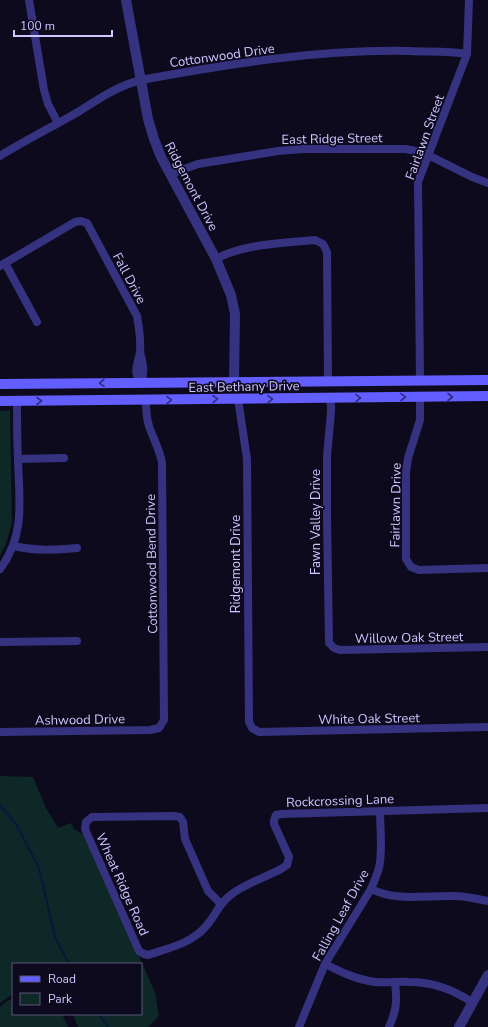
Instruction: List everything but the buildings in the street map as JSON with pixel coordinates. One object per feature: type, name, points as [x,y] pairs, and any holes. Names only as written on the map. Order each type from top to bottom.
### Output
[{"type":"main road","points":[[420,380],[420,397]]},
{"type":"main road","name":"East Bethany Drive","points":[[0,384],[488,380]]},
{"type":"main road","points":[[328,381],[329,398]]},
{"type":"main road","points":[[234,382],[238,399]]},
{"type":"main road","points":[[140,383],[146,400]]},
{"type":"main road","name":"East Bethany Drive","points":[[0,401],[488,396]]},
{"type":"street","points":[[29,0],[44,90],[48,104],[58,123]]},
{"type":"street","name":"Ridgemont Drive","points":[[126,0],[140,80],[148,119],[154,139],[216,259],[229,289],[233,306],[234,382]]},
{"type":"street","name":"Fairlawn Street","points":[[420,380],[417,189],[420,175],[467,54],[469,0]]},
{"type":"street","name":"Cottonwood Drive","points":[[0,156],[110,91],[140,80],[232,64],[315,55],[394,51],[455,52],[467,54]]},
{"type":"street","name":"East Ridge Street","points":[[171,174],[198,164],[289,150],[405,149],[416,150],[429,155],[472,177],[488,183]]},
{"type":"street","name":"Fall Drive","points":[[2,264],[75,222],[84,221],[89,225],[136,316],[139,332],[140,352],[136,362],[136,369],[140,383]]},
{"type":"street","points":[[216,259],[233,252],[250,248],[315,240],[323,244],[327,252],[328,381]]},
{"type":"street","points":[[2,264],[36,322]]},
{"type":"street","name":"Fairlawn Drive","points":[[420,397],[420,420],[408,458],[406,472],[406,560],[411,567],[419,570],[488,568]]},
{"type":"street","name":"Fawn Valley Drive","points":[[329,398],[331,412],[327,456],[327,517],[328,640],[331,646]]},
{"type":"street","name":"Ridgemont Drive","points":[[238,399],[247,459],[249,722],[252,728]]},
{"type":"street","name":"Cottonwood Bend Drive","points":[[146,400],[149,425],[160,453],[162,470],[165,716],[159,728]]},
{"type":"street","points":[[0,569],[14,546],[20,512],[17,401]]},
{"type":"street","points":[[18,459],[64,458]]},
{"type":"street","points":[[14,546],[25,549],[42,550],[77,548]]},
{"type":"street","points":[[0,642],[77,641]]},
{"type":"street","name":"Willow Oak Street","points":[[331,646],[340,650],[488,647]]},
{"type":"street","name":"White Oak Street","points":[[252,728],[262,732],[488,727]]},
{"type":"street","name":"Ashwood Drive","points":[[0,732],[150,730],[159,728]]},
{"type":"street","name":"Rockcrossing Lane","points":[[144,954],[148,955],[183,944],[206,926],[221,904],[241,888],[282,870],[286,866],[289,858],[274,824],[276,815],[488,808]]},
{"type":"street","name":"Falling Leaf Drive","points":[[299,1027],[326,964],[371,889],[378,872],[380,861],[380,811]]},
{"type":"street","name":"Wheat Ridge Road","points":[[144,954],[139,951],[85,829],[86,822],[92,817],[174,816],[182,819],[185,839],[208,890],[221,904]]},
{"type":"street","points":[[371,889],[387,895],[401,897],[455,896],[488,901]]},
{"type":"street","points":[[326,964],[344,973],[369,981],[423,982],[448,988],[461,994],[473,1003]]},
{"type":"street","points":[[459,1027],[488,975]]},
{"type":"street","points":[[389,1027],[396,1007],[395,982]]},
{"type":"green space","points":[[10,410],[12,523],[6,544],[0,556],[0,411]]},
{"type":"green space","points":[[0,776],[33,777],[46,808],[58,828],[71,823],[74,829],[84,835],[142,963],[12,963],[12,995],[0,1003]]},
{"type":"green space","points":[[142,963],[155,992],[159,1016],[148,1027],[78,1027],[73,1015],[142,1015]]},
{"type":"green space","points":[[12,999],[12,1015],[62,1015],[68,1027],[0,1027],[0,1007],[7,1001]]},
{"type":"waterway","points":[[0,805],[16,824],[39,868],[55,937],[68,963]]},
{"type":"waterway","points":[[100,1015],[108,1027]]}]
